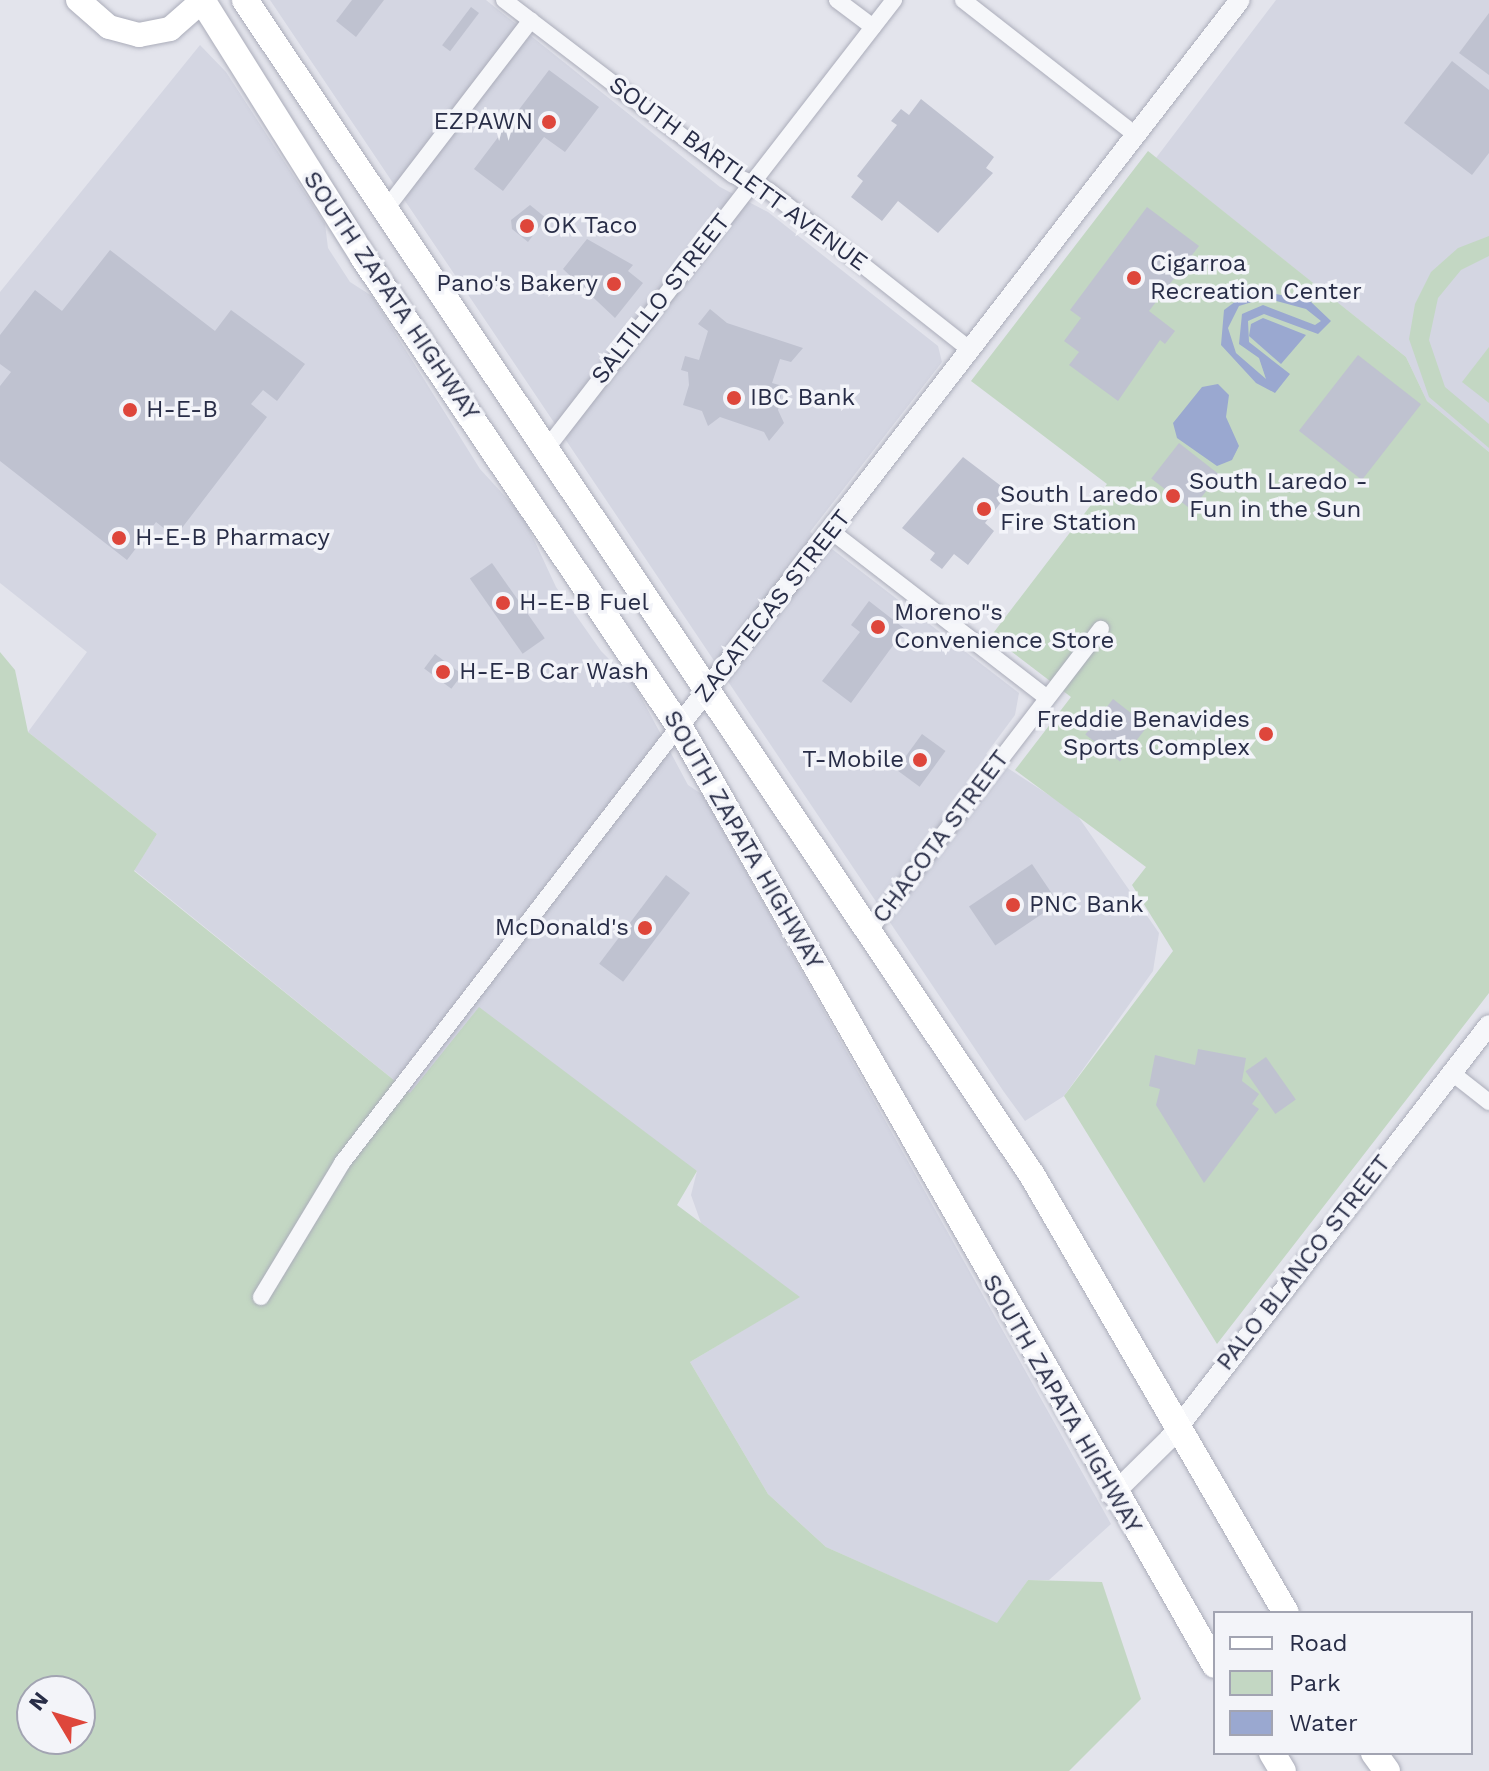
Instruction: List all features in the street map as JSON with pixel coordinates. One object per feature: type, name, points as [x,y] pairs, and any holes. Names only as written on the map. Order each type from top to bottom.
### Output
[{"type":"main road","points":[[78,0],[109,27],[139,35],[170,29],[203,0]]},
{"type":"main road","name":"SOUTH ZAPATA HIGHWAY","points":[[203,0],[363,257],[679,726],[1112,1495],[1213,1662]]},
{"type":"main road","name":"SOUTH ZAPATA HIGHWAY","points":[[245,0],[709,688],[1032,1175],[1285,1611]]},
{"type":"street","name":"SOUTH BARTLETT AVENUE","points":[[504,0],[752,183],[970,350]]},
{"type":"street","points":[[837,0],[873,27]]},
{"type":"street","name":"SALTILLO STREET","points":[[547,448],[894,0]]},
{"type":"street","points":[[963,0],[1136,135]]},
{"type":"street","name":"ZACATECAS STREET","points":[[261,1297],[342,1163],[1240,0]]},
{"type":"street","points":[[386,209],[531,20]]},
{"type":"street","points":[[831,531],[1047,698]]},
{"type":"street","name":"CHACOTA STREET","points":[[869,931],[1101,629]]},
{"type":"street","name":"PALO BLANCO STREET","points":[[1112,1495],[1179,1426],[1489,1025]]},
{"type":"street","points":[[1452,1073],[1489,1102]]},
{"type":"shaded area","points":[[270,0],[486,0],[720,187],[768,212],[938,346],[942,362],[810,532],[1019,693],[1015,715],[986,754],[1075,812],[1159,933],[1153,971],[1064,1096],[1025,1121]]},
{"type":"shaded area","points":[[1276,0],[1489,0],[1489,452],[1427,401],[1406,357],[1156,158]]},
{"type":"shaded area","points":[[200,45],[226,72],[325,224],[328,248],[350,282],[372,296],[480,469],[523,516],[556,587],[601,651],[634,684],[688,785],[703,795],[1111,1524],[1049,1580],[1028,1580],[998,1624],[826,1547],[768,1494],[690,1362],[799,1297],[701,1223],[691,1195],[697,1171],[410,1093],[134,870],[157,834],[28,732],[87,652],[0,583],[0,292]]},
{"type":"green space","name":"Freddie Benavides Sports Complex","points":[[1148,151],[1406,357],[1427,401],[1489,452],[1489,993],[1217,1344],[1064,1096],[1173,951],[1132,885],[1146,867],[1015,770],[1071,697],[991,636],[1107,484],[971,381]]},
{"type":"green space","points":[[1489,236],[1489,256],[1461,270],[1438,298],[1429,340],[1445,387],[1489,424],[1489,448],[1429,397],[1409,339],[1415,304],[1431,272],[1458,248]]},
{"type":"green space","points":[[1489,347],[1489,403],[1462,382]]},
{"type":"green space","points":[[0,652],[15,670],[28,732],[157,834],[134,871],[410,1093],[479,1007],[697,1171],[677,1205],[800,1297],[690,1362],[768,1494],[826,1547],[997,1623],[1028,1580],[1102,1582],[1141,1699],[1069,1771],[0,1771]]},
{"type":"water","points":[[1252,289],[1310,301],[1331,321],[1318,334],[1264,314],[1248,321],[1249,342],[1290,374],[1275,393],[1256,383],[1221,345],[1224,310]],"holes":[[[1265,298],[1306,309],[1321,321],[1315,325],[1263,305],[1242,314],[1239,344],[1259,358],[1266,379],[1236,353],[1228,328],[1239,306]]]},
{"type":"water","points":[[1263,318],[1306,335],[1281,364],[1249,336],[1251,324]]},
{"type":"water","points":[[1218,384],[1229,395],[1226,417],[1239,446],[1232,460],[1217,466],[1177,438],[1173,423],[1202,387]]},
{"type":"building","points":[[352,0],[384,0],[356,37],[336,21]]},
{"type":"building","points":[[471,7],[479,13],[450,51],[442,45]]},
{"type":"building","points":[[1489,13],[1489,75],[1459,53]]},
{"type":"building","points":[[1452,61],[1489,90],[1489,153],[1472,175],[1404,123]]},
{"type":"building","name":"EZPAWN","points":[[549,70],[599,107],[565,152],[544,137],[503,191],[474,169]]},
{"type":"building","points":[[921,99],[994,157],[986,168],[993,173],[938,233],[898,201],[882,221],[851,197],[863,181],[857,176],[897,125],[891,121],[901,109],[909,115]]},
{"type":"building","name":"OK Taco","points":[[530,205],[546,218],[528,242],[512,229],[511,220]]},
{"type":"building","name":"Cigarroa Recreation Center","points":[[1147,207],[1199,246],[1149,311],[1175,331],[1165,344],[1160,340],[1118,401],[1069,365],[1079,352],[1064,341],[1081,318],[1070,310]]},
{"type":"building","name":"Pano's Bakery","points":[[587,239],[633,265],[628,271],[643,283],[615,318],[563,269]]},
{"type":"building","name":"H-E-B","points":[[110,250],[215,331],[231,310],[305,364],[277,401],[263,390],[251,404],[267,417],[175,537],[156,522],[127,560],[0,461],[0,386],[11,372],[0,364],[0,335],[35,290],[62,311]]},
{"type":"building","points":[[710,309],[727,323],[803,348],[791,362],[780,359],[772,383],[783,386],[778,410],[784,423],[769,441],[764,432],[720,417],[708,426],[702,411],[683,405],[689,385],[688,372],[681,370],[685,356],[699,360],[708,331],[698,324]]},
{"type":"building","points":[[1358,355],[1421,404],[1362,480],[1299,431]]},
{"type":"building","points":[[1179,443],[1219,474],[1191,510],[1151,478]]},
{"type":"building","points":[[963,457],[1009,492],[985,523],[994,531],[968,565],[954,554],[942,569],[930,560],[935,553],[902,528]]},
{"type":"building","name":"H-E-B Fuel","points":[[492,563],[545,638],[523,654],[470,578]]},
{"type":"building","points":[[869,601],[905,629],[851,703],[822,681],[860,632],[851,625]]},
{"type":"building","name":"H-E-B Car Wash","points":[[435,654],[462,674],[451,689],[424,668]]},
{"type":"building","points":[[1113,699],[1148,726],[1120,762],[1085,734]]},
{"type":"building","name":"T-Mobile","points":[[922,734],[945,751],[920,787],[896,770]]},
{"type":"building","name":"PNC Bank","points":[[1032,864],[1058,903],[995,945],[969,906]]},
{"type":"building","name":"McDonald's","points":[[666,875],[690,893],[623,982],[599,964]]},
{"type":"building","points":[[1198,1049],[1246,1058],[1242,1081],[1259,1094],[1252,1104],[1259,1109],[1204,1183],[1156,1105],[1160,1089],[1149,1086],[1155,1055],[1195,1065]]},
{"type":"building","points":[[1266,1057],[1296,1100],[1275,1114],[1246,1071]]},
{"type":"place","name":"EZPAWN","points":[[549,122]]},
{"type":"place","name":"OK Taco","points":[[527,226]]},
{"type":"place","name":"Cigarroa Recreation Center","points":[[1134,278]]},
{"type":"place","name":"Pano's Bakery","points":[[614,284]]},
{"type":"place","name":"IBC Bank","points":[[734,398]]},
{"type":"place","name":"H-E-B","points":[[130,410]]},
{"type":"place","name":"South Laredo - Fun in the Sun","points":[[1173,496]]},
{"type":"place","name":"South Laredo Fire Station","points":[[984,509]]},
{"type":"place","name":"H-E-B Pharmacy","points":[[119,538]]},
{"type":"place","name":"H-E-B Fuel","points":[[503,603]]},
{"type":"place","name":"Moreno\"s Convenience Store","points":[[878,627]]},
{"type":"place","name":"H-E-B Car Wash","points":[[443,672]]},
{"type":"place","name":"Freddie Benavides Sports Complex","points":[[1266,734]]},
{"type":"place","name":"T-Mobile","points":[[920,760]]},
{"type":"place","name":"PNC Bank","points":[[1013,905]]},
{"type":"place","name":"McDonald's","points":[[645,928]]}]
